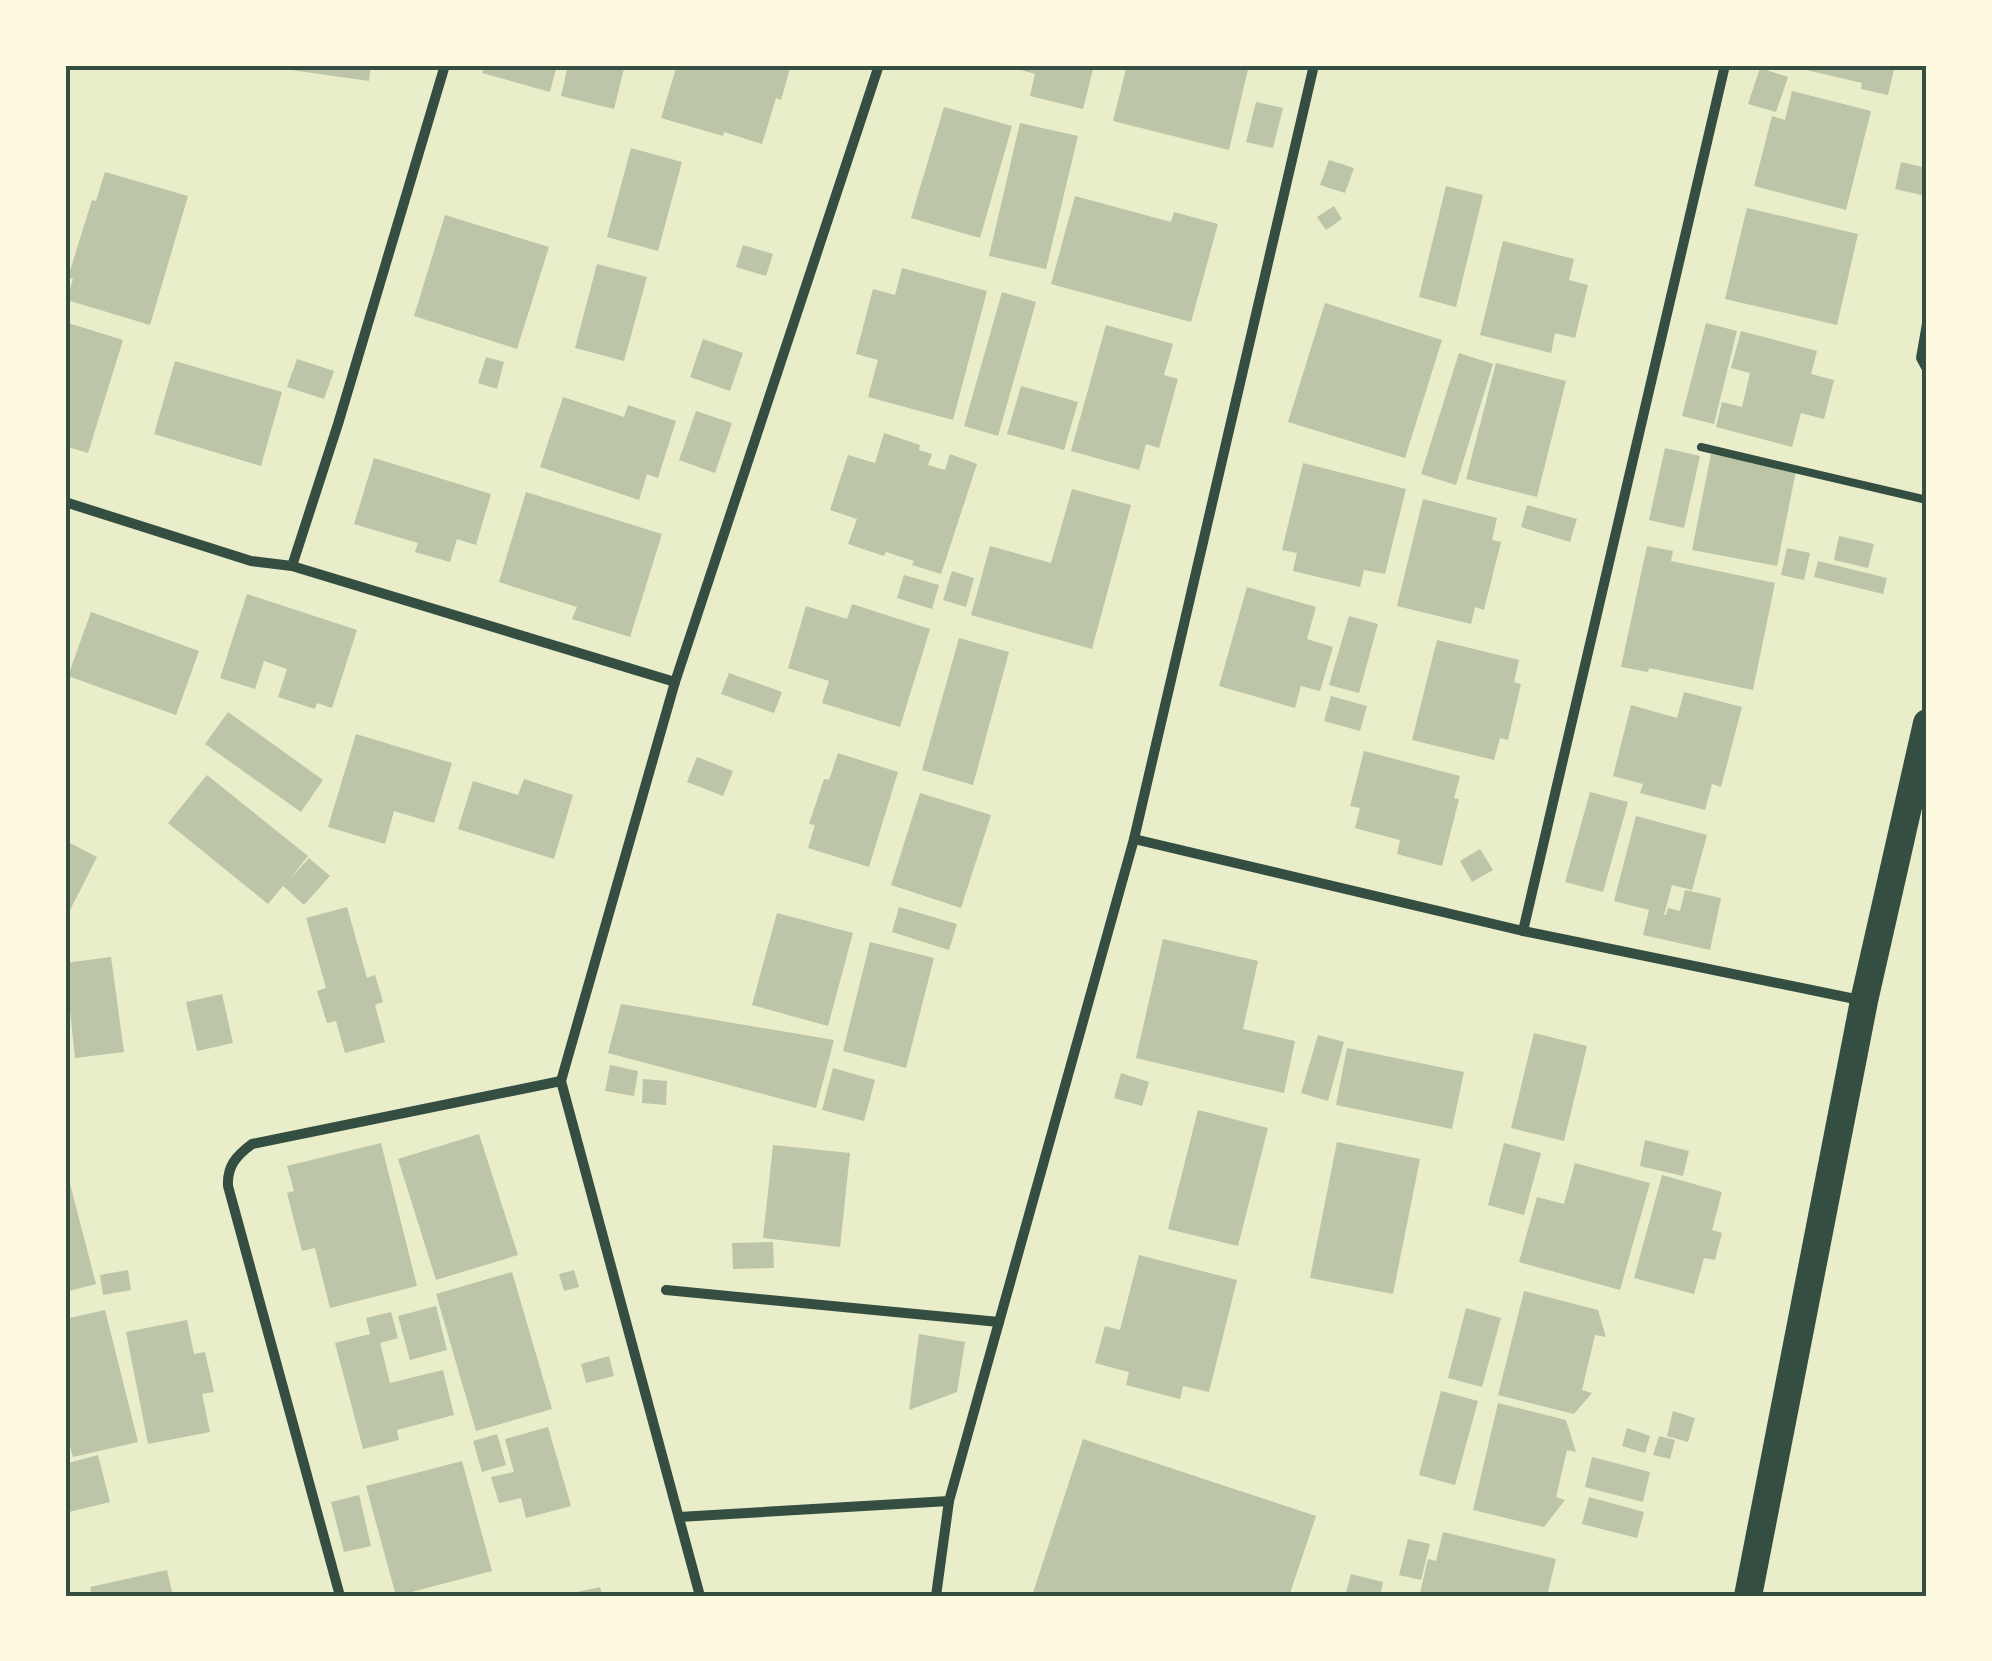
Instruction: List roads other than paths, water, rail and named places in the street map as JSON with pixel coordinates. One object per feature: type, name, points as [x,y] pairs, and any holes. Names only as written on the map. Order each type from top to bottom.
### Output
[{"type":"highway","points":[[1748,1596],[1864,1001],[1927,723]]},
{"type":"street","points":[[292,566],[445,65]]},
{"type":"street","points":[[700,1596],[561,1081],[675,682],[879,65]]},
{"type":"street","points":[[936,1596],[950,1501],[1134,839],[1314,65]]},
{"type":"street","points":[[1524,930],[1724,65]]},
{"type":"street","points":[[65,502],[251,561],[292,566],[675,682]]},
{"type":"street","points":[[1134,839],[1524,930],[1864,1001]]},
{"type":"street","points":[[340,1596],[228,1186],[230,1166],[252,1144],[561,1081]]},
{"type":"street","points":[[666,1290],[999,1322]]},
{"type":"street","points":[[679,1517],[950,1501]]},
{"type":"lane","points":[[1927,318],[1920,358],[1927,371]]},
{"type":"lane","points":[[1701,447],[1927,500]]}]
